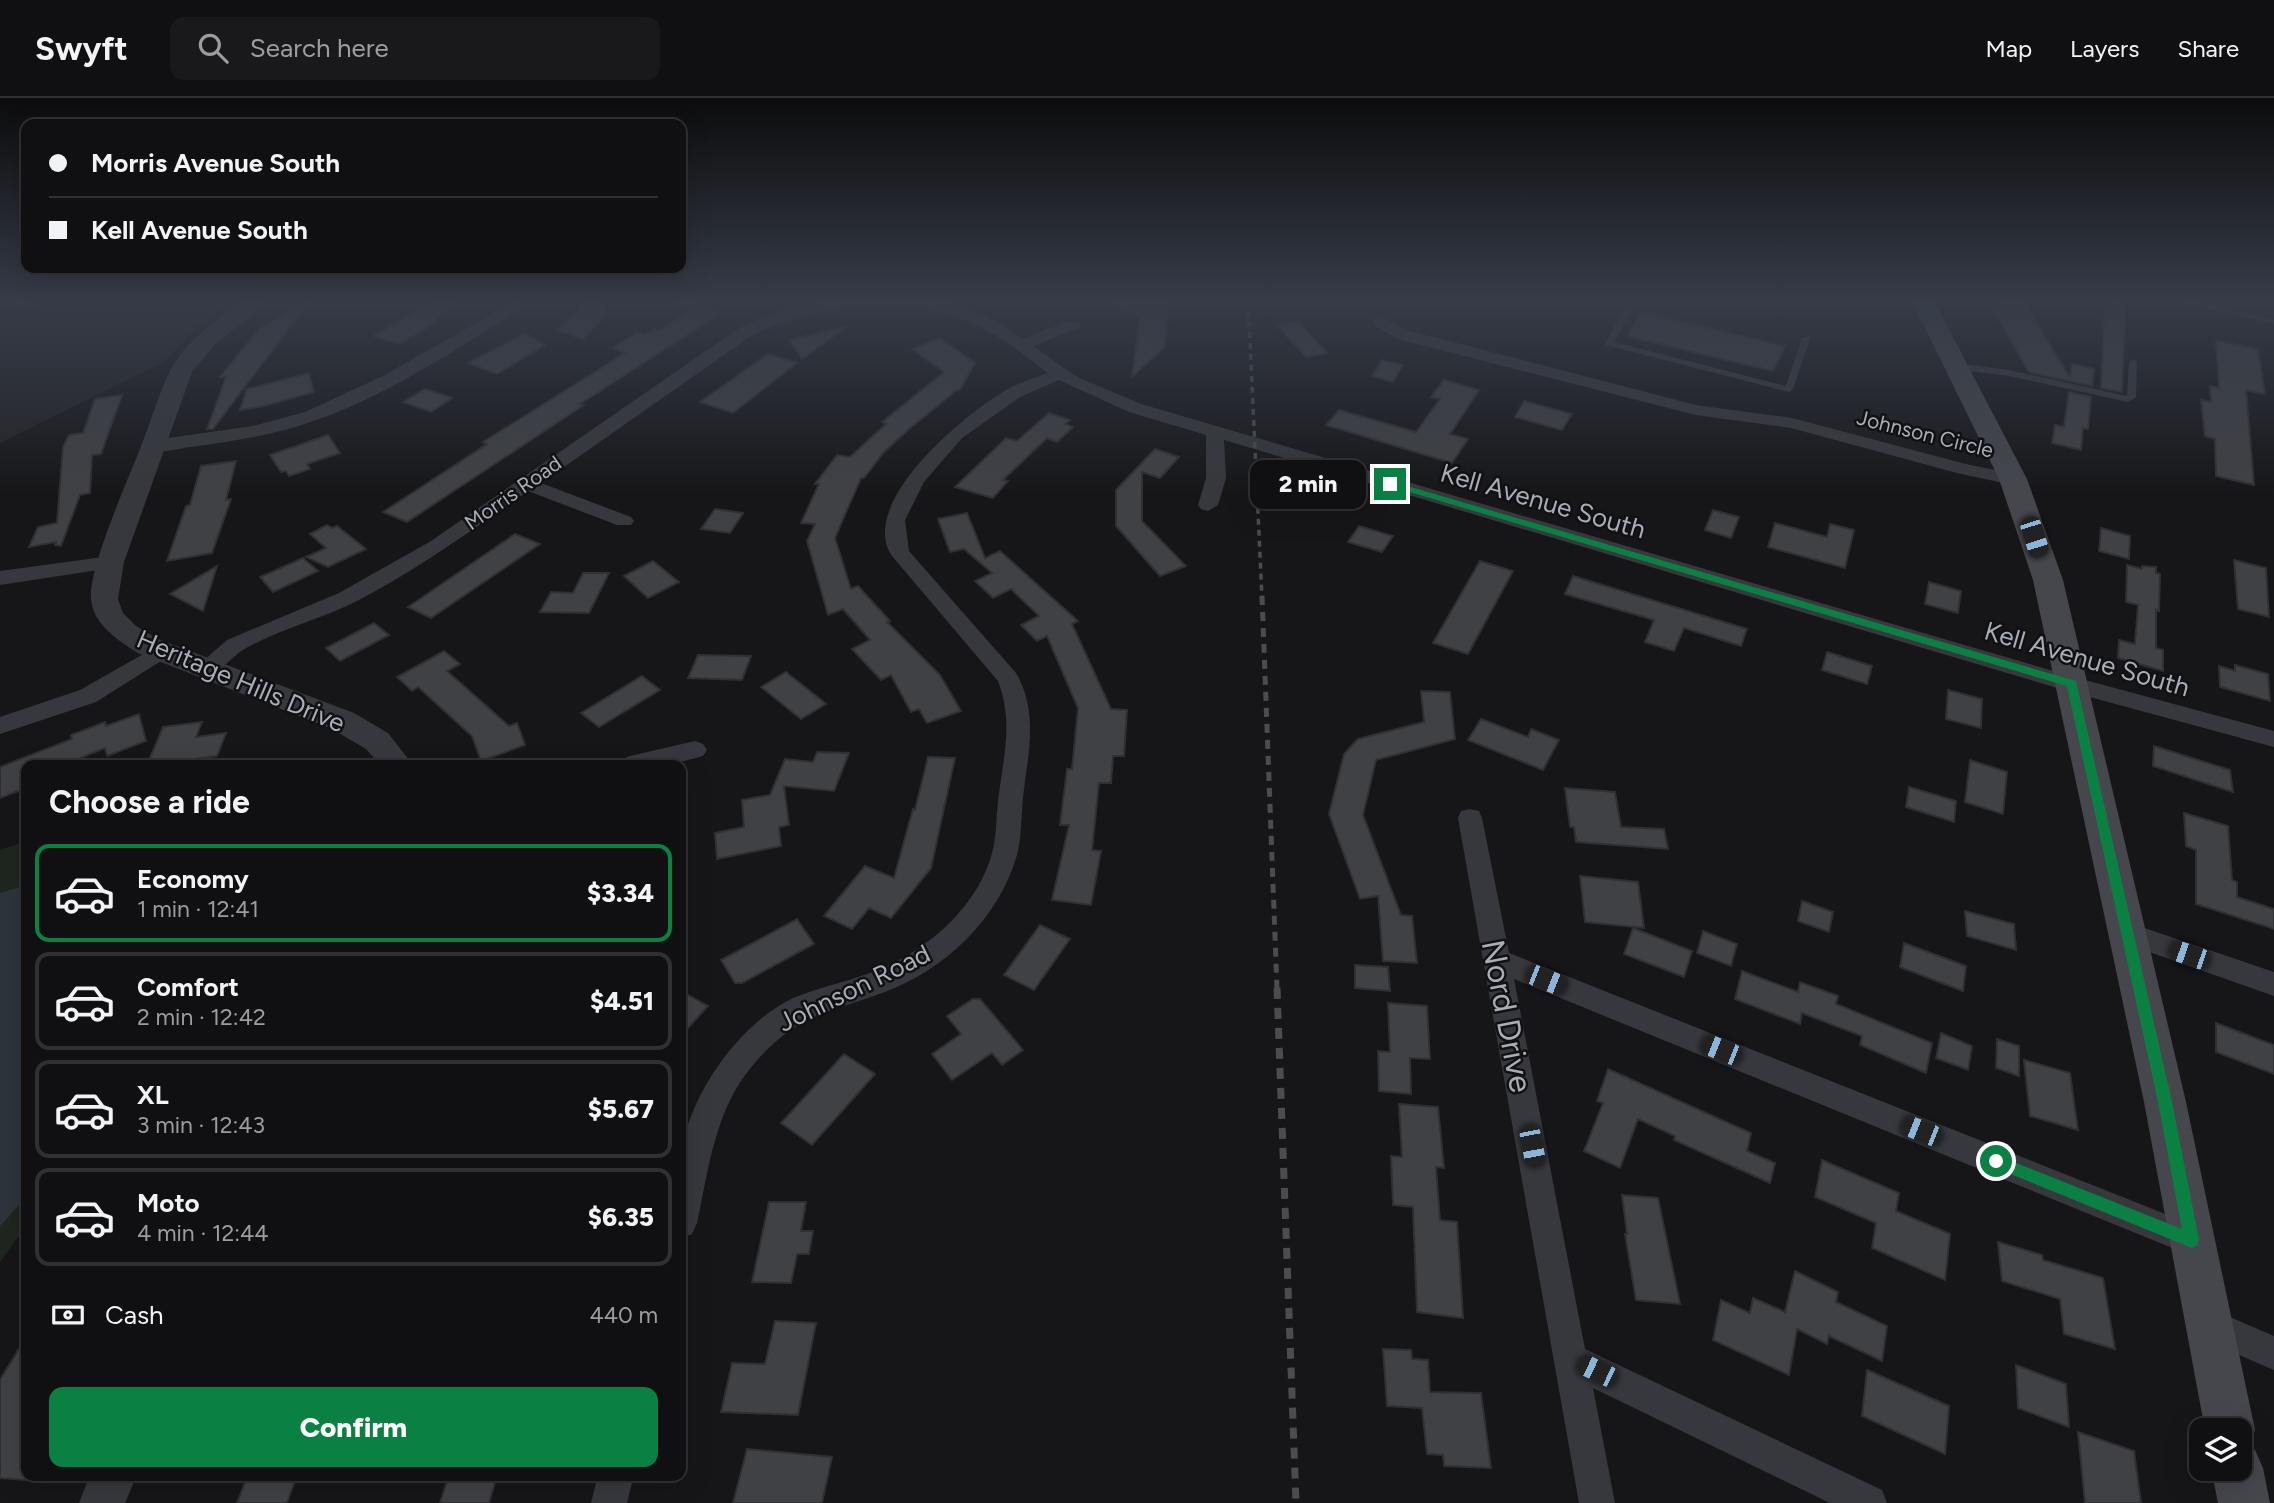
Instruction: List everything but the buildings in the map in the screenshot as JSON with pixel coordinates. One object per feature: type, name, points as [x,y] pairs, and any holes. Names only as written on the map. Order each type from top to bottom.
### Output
[{"type":"main road","points":[[1954,365],[2013,479],[2049,580],[2165,1102],[2228,1418]]},
{"type":"main road","points":[[2240,1481],[2244,1503]]},
{"type":"street","name":"Heritage Hills Drive","points":[[186,365],[181,371],[111,562],[104,599],[111,617],[126,633],[161,651],[343,721],[377,741],[394,760]]},
{"type":"street","points":[[154,446],[268,428],[346,402],[415,365]]},
{"type":"street","name":"Morris Road","points":[[206,668],[235,645],[346,598],[395,572],[698,365]]},
{"type":"street","name":"Kell Avenue South","points":[[1046,365],[1101,395],[1215,433],[2072,684],[2274,739]]},
{"type":"street","name":"Johnson Circle","points":[[1519,365],[1696,410],[1766,418],[2013,479]]},
{"type":"street","name":"Johnson Road","points":[[686,1203],[707,1120],[719,1090],[740,1057],[769,1030],[800,1009],[886,979],[929,956],[964,926],[989,891],[1004,855],[1021,723],[1018,700],[1008,678],[899,552],[895,520],[915,480],[956,435],[1014,393],[1059,374]]},
{"type":"street","points":[[1208,505],[1216,478],[1215,433]]},
{"type":"street","points":[[527,484],[624,520]]},
{"type":"street","points":[[0,578],[111,562]]},
{"type":"street","points":[[0,726],[88,696],[114,683],[161,651]]},
{"type":"street","points":[[651,760],[695,750]]},
{"type":"street","name":"Nord Drive","points":[[1469,818],[1573,1360],[1597,1503]]},
{"type":"street","points":[[2127,933],[2274,984]]},
{"type":"street","points":[[1496,960],[2192,1240]]},
{"type":"street","points":[[2210,1325],[2274,1353]]},
{"type":"street","points":[[1573,1360],[1869,1503]]},
{"type":"street","points":[[102,1503],[111,1481]]},
{"type":"street","points":[[609,1503],[615,1481]]},
{"type":"lane","points":[[1695,365],[1788,388],[1796,365]]},
{"type":"lane","points":[[1954,365],[2009,373],[2128,399],[2132,397],[2133,365]]},
{"type":"shaded area","points":[[0,365],[158,365],[0,443]]},
{"type":"shaded area","points":[[21,843],[21,1233],[0,1262],[0,850]]},
{"type":"shaded area","points":[[21,887],[21,1203],[0,1226],[0,893]]},
{"type":"railway","points":[[1251,365],[1262,598]]},
{"type":"railway","points":[[1262,596],[1277,989]]},
{"type":"railway","points":[[1277,988],[1296,1503]]},
{"type":"route","points":[[1390,484],[2072,684],[2165,1102],[2192,1240],[1996,1161]]}]
